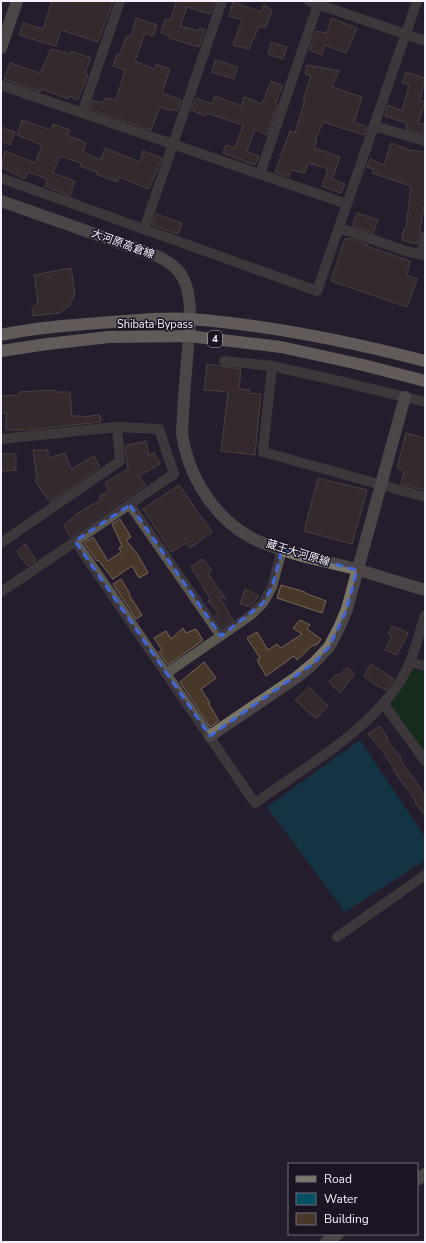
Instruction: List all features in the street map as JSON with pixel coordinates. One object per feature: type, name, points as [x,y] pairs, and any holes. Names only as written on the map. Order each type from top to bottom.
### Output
[{"type":"highway","name":"Shibata Bypass","points":[[1,335],[64,326],[161,318],[190,319],[288,330],[370,347],[425,361]]},
{"type":"highway","name":"Shibata Bypass","points":[[1,351],[47,344],[109,338],[189,336],[282,347],[425,380]]},
{"type":"main road","points":[[1,48],[17,1]]},
{"type":"main road","name":"大河原高倉線","points":[[1,201],[157,256],[169,262],[184,279],[188,293],[190,319],[189,336]]},
{"type":"main road","name":"蔵王大河原線","points":[[189,336],[182,433],[184,449],[192,472],[203,493],[218,511],[234,526],[257,540],[282,550],[425,590]]},
{"type":"main road","points":[[210,736],[298,677],[329,647],[347,609],[405,397]]},
{"type":"main road","points":[[326,1242],[336,1235]]},
{"type":"street","points":[[82,113],[120,1]]},
{"type":"street","points":[[144,229],[222,1]]},
{"type":"street","points":[[1,178],[318,291],[417,1]]},
{"type":"street","points":[[260,174],[313,3],[425,41]]},
{"type":"street","points":[[1,87],[82,113],[347,204]]},
{"type":"street","points":[[374,126],[425,140]]},
{"type":"street","points":[[339,228],[409,252],[424,255],[425,236]]},
{"type":"street","points":[[224,361],[272,366],[425,402]]},
{"type":"street","points":[[272,366],[263,452],[425,497]]},
{"type":"street","points":[[1,544],[120,461],[118,427]]},
{"type":"street","points":[[1,439],[118,427],[159,429],[174,474],[1,592]]},
{"type":"street","points":[[130,505],[221,636]]},
{"type":"street","points":[[75,541],[255,803],[346,739],[383,703],[401,679],[410,662],[425,615]]},
{"type":"street","points":[[166,673],[251,615],[263,603],[272,587],[282,550]]},
{"type":"street","points":[[410,662],[425,666]]},
{"type":"street","points":[[383,703],[425,761]]},
{"type":"street","points":[[337,937],[425,875]]},
{"type":"highlighted area","points":[[130,505],[221,636],[263,603],[272,587],[282,550],[357,570],[347,609],[329,647],[314,663],[210,736],[75,541]]},
{"type":"green space","points":[[413,669],[425,672],[425,753],[391,707],[391,701]]},
{"type":"water","points":[[360,740],[425,837],[425,860],[345,912],[267,807]]},
{"type":"building","points":[[52,1],[113,1],[98,42],[61,30],[56,46],[19,35],[23,23],[43,29]]},
{"type":"building","points":[[175,1],[215,1],[210,14],[187,7],[180,26],[198,31],[199,28],[205,30],[199,47],[169,38],[170,36],[161,33],[165,19],[170,20],[176,3]]},
{"type":"building","points":[[233,2],[261,12],[264,5],[272,10],[265,28],[259,26],[249,49],[233,45],[242,20],[229,16]]},
{"type":"building","points":[[136,18],[157,25],[153,36],[145,33],[135,61],[154,69],[156,64],[170,69],[162,93],[181,100],[177,111],[171,109],[170,111],[160,107],[151,130],[90,109],[93,100],[103,103],[105,98],[116,100],[125,70],[113,66],[117,54],[119,55],[127,36],[131,37]]},
{"type":"building","points":[[331,18],[357,28],[346,53],[325,45],[322,55],[309,50],[316,31],[327,33]]},
{"type":"building","points":[[271,42],[287,47],[283,59],[268,54]]},
{"type":"building","points":[[51,49],[70,54],[71,51],[91,58],[85,73],[88,74],[78,100],[69,96],[68,99],[42,89],[40,92],[4,79],[10,63],[40,73]]},
{"type":"building","points":[[215,60],[238,67],[234,79],[212,72]]},
{"type":"building","points":[[307,65],[339,71],[332,87],[362,97],[354,122],[367,127],[364,135],[323,122],[315,140],[317,140],[314,148],[340,157],[332,179],[345,184],[341,193],[322,186],[328,169],[308,163],[305,173],[291,170],[289,177],[275,172],[290,131],[295,133],[305,100],[303,100],[311,76],[305,74]]},
{"type":"building","points":[[406,72],[425,78],[420,100],[425,102],[418,123],[425,125],[423,134],[406,129],[407,123],[385,116],[388,105],[402,111],[409,85],[402,83]]},
{"type":"building","points":[[271,81],[283,86],[275,104],[277,105],[267,135],[255,129],[247,152],[259,156],[255,165],[223,153],[226,145],[235,148],[243,125],[207,113],[206,116],[191,110],[196,98],[212,104],[215,96],[241,106],[244,97],[262,104]]},
{"type":"building","points":[[22,120],[51,130],[53,124],[70,130],[67,135],[86,143],[83,152],[101,160],[105,148],[140,162],[143,151],[162,158],[149,189],[119,177],[117,182],[96,174],[97,172],[80,166],[81,163],[60,156],[53,173],[75,181],[70,196],[45,186],[47,179],[28,172],[25,179],[1,167],[5,151],[35,163],[42,145],[17,135]]},
{"type":"building","points":[[1,127],[15,132],[10,145],[1,141]]},
{"type":"building","points":[[391,143],[409,150],[425,152],[425,205],[417,244],[402,240],[404,228],[406,229],[411,186],[372,173],[374,169],[367,167],[370,159],[384,165]]},
{"type":"building","points":[[357,213],[378,220],[373,233],[352,226]]},
{"type":"building","points":[[156,214],[182,223],[178,234],[152,225]]},
{"type":"building","points":[[345,238],[410,261],[407,275],[417,279],[407,307],[331,281]]},
{"type":"building","points":[[71,268],[75,293],[70,305],[60,313],[33,316],[32,309],[38,302],[34,275]]},
{"type":"building","points":[[207,364],[241,369],[239,389],[250,390],[249,393],[261,394],[255,455],[221,451],[228,392],[204,390]]},
{"type":"building","points":[[55,390],[55,392],[70,392],[72,416],[80,417],[100,415],[101,422],[28,430],[6,430],[6,413],[1,413],[1,396],[19,395],[19,392]]},
{"type":"building","points":[[406,433],[425,438],[425,490],[401,484],[404,471],[397,468]]},
{"type":"building","points":[[146,441],[149,456],[154,452],[160,464],[139,476],[146,485],[70,537],[64,525],[79,512],[101,500],[99,497],[109,490],[105,483],[128,469],[125,446]]},
{"type":"building","points":[[33,450],[48,450],[48,458],[65,453],[71,469],[94,456],[100,467],[50,502],[35,481],[37,480]]},
{"type":"building","points":[[1,454],[16,454],[16,470],[2,471]]},
{"type":"building","points":[[318,478],[367,490],[352,544],[304,531]]},
{"type":"building","points":[[179,485],[212,532],[190,548],[186,543],[171,552],[143,509]]},
{"type":"building","points":[[120,519],[131,537],[126,540],[138,555],[148,573],[139,578],[132,566],[113,579],[84,543],[93,537],[108,561],[121,552],[119,548],[122,546],[112,524]]},
{"type":"building","points":[[25,544],[36,560],[27,566],[17,551]]},
{"type":"building","points":[[203,559],[212,571],[208,574],[226,599],[219,597],[233,620],[223,627],[215,616],[219,614],[208,601],[211,600],[191,567]]},
{"type":"building","points":[[121,579],[142,615],[136,619],[113,584]]},
{"type":"building","points":[[281,585],[305,592],[326,601],[322,613],[277,598]]},
{"type":"building","points":[[245,589],[259,596],[250,607],[240,604]]},
{"type":"building","points":[[300,620],[310,625],[307,629],[321,639],[318,644],[315,646],[313,645],[297,660],[294,656],[266,676],[257,660],[260,658],[247,638],[257,632],[268,650],[277,644],[281,648],[302,634],[293,628]]},
{"type":"building","points":[[392,626],[408,633],[397,655],[385,650],[392,636],[388,634]]},
{"type":"building","points":[[183,628],[186,633],[196,629],[203,640],[168,665],[159,652],[162,650],[154,638],[166,631],[171,639]]},
{"type":"building","points":[[204,662],[216,678],[201,689],[219,721],[210,727],[180,682]]},
{"type":"building","points":[[371,664],[394,679],[386,690],[374,684],[364,676]]},
{"type":"building","points":[[347,667],[355,674],[340,693],[329,682],[337,674],[339,676]]},
{"type":"building","points":[[309,687],[328,706],[316,719],[295,700]]},
{"type":"building","points":[[380,726],[388,739],[387,740],[401,758],[400,759],[425,795],[425,816],[393,770],[394,769],[382,750],[368,734]]}]
